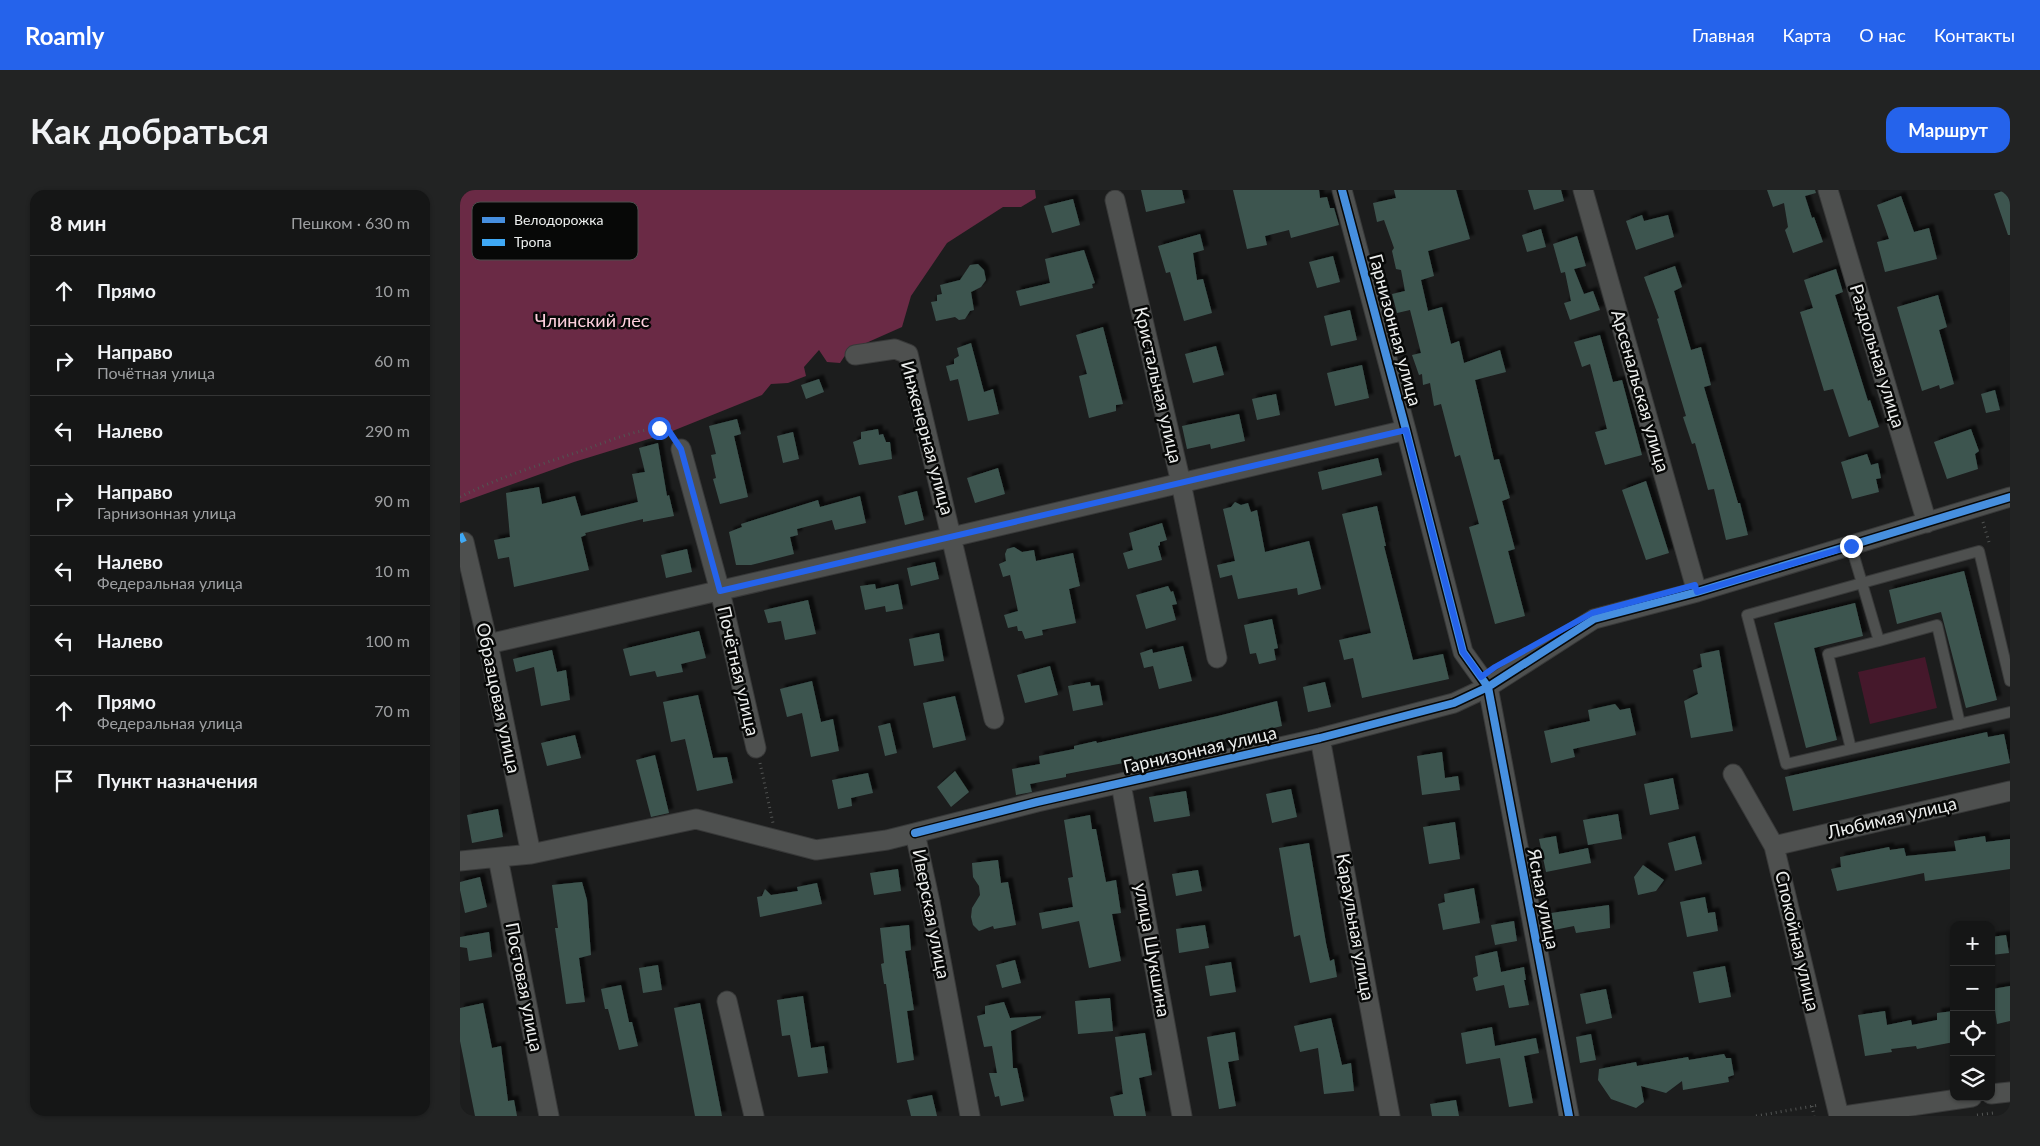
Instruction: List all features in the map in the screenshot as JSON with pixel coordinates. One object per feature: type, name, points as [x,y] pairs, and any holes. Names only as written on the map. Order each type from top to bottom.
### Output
[{"type":"street","name":"Гарнизонная улица","points":[[1342,190],[1463,652],[1488,687]]},
{"type":"street","name":"Арсенальская улица","points":[[1583,190],[1697,592]]},
{"type":"street","name":"Раздольная улица","points":[[1828,190],[1927,523]]},
{"type":"street","name":"Кристальная улица","points":[[1115,200],[1181,483],[1217,658]]},
{"type":"street","name":"Инженерная улица","points":[[855,355],[895,349],[908,354],[994,718]]},
{"type":"street","points":[[488,644],[1406,430]]},
{"type":"street","name":"Почётная улица","points":[[681,449],[720,591],[756,748]]},
{"type":"street","name":"Гарнизонная улица","points":[[915,833],[1320,738],[1454,703],[1488,687],[1594,619],[1697,592],[2010,497]]},
{"type":"street","name":"Образцовая улица","points":[[464,542],[488,644],[531,854]]},
{"type":"street","name":"Ясная улица","points":[[1488,687],[1569,1116]]},
{"type":"street","name":"Караульная улица","points":[[1320,738],[1390,1116]]},
{"type":"street","name":"Спокойная улица","points":[[1733,774],[1774,846],[1839,1116]]},
{"type":"street","name":"улица Шукшина","points":[[1121,784],[1182,1116]]},
{"type":"street","name":"Любимая улица","points":[[1774,846],[2010,790]]},
{"type":"street","name":"Иверская улица","points":[[460,861],[531,854],[696,819],[816,850],[887,840],[915,833],[932,912],[970,1116]]},
{"type":"street","name":"Постовая улица","points":[[498,858],[549,1116]]},
{"type":"street","points":[[727,1001],[754,1116]]},
{"type":"street","points":[[1995,1094],[2010,1092]]},
{"type":"street","points":[[1844,1116],[1973,1106]]},
{"type":"lane","points":[[1851,546],[1879,641]]},
{"type":"lane","points":[[2010,680],[1979,551],[1747,615],[1786,764],[2010,712]]},
{"type":"lane","points":[[1851,749],[1828,654],[1937,625],[1960,724]]},
{"type":"path","points":[[460,497],[542,465],[625,436],[648,430],[667,428],[681,449]]},
{"type":"path","points":[[756,748],[773,824]]},
{"type":"path","points":[[1812,1106],[1814,1116]]},
{"type":"path","points":[[1973,1106],[2001,1112]]},
{"type":"shaded area","points":[[1925,657],[1937,708],[1870,724],[1858,672]]},
{"type":"green space","name":"Члинский лес","points":[[460,190],[1035,190],[1036,198],[1021,207],[1003,207],[947,243],[911,296],[902,327],[848,351],[840,363],[827,362],[819,350],[804,367],[806,376],[788,383],[771,384],[762,395],[665,434],[574,462],[460,503]]},
{"type":"building","points":[[1141,190],[1182,190],[1185,203],[1146,212]]},
{"type":"building","points":[[1233,190],[1319,190],[1320,198],[1327,197],[1330,208],[1334,208],[1339,225],[1291,238],[1289,230],[1265,236],[1267,245],[1247,249]]},
{"type":"building","points":[[1394,190],[1456,190],[1470,239],[1428,251],[1434,276],[1421,280],[1428,311],[1442,307],[1451,344],[1459,341],[1464,363],[1500,350],[1506,372],[1475,380],[1494,460],[1499,459],[1510,498],[1502,501],[1515,549],[1508,551],[1525,616],[1495,624],[1469,527],[1479,524],[1460,455],[1455,457],[1441,404],[1434,406],[1430,383],[1423,385],[1422,374],[1419,375],[1412,355],[1421,353],[1410,310],[1397,313],[1392,294],[1405,291],[1401,270],[1396,269],[1392,251],[1394,248],[1384,220],[1377,222],[1373,203],[1396,198]]},
{"type":"building","points":[[1528,190],[1561,190],[1564,201],[1534,210]]},
{"type":"building","points":[[1767,190],[1815,190],[1816,193],[1805,196],[1823,242],[1793,253],[1785,230],[1788,227],[1784,203],[1773,207]]},
{"type":"building","points":[[2010,190],[2010,235],[2008,235],[1994,194]]},
{"type":"building","points":[[1901,196],[1914,232],[1929,228],[1937,259],[1885,272],[1877,242],[1889,239],[1877,205]]},
{"type":"building","points":[[1073,199],[1080,225],[1052,233],[1044,206]]},
{"type":"building","points":[[1642,215],[1644,221],[1668,215],[1674,237],[1636,250],[1626,221]]},
{"type":"building","points":[[1541,229],[1546,247],[1527,252],[1522,235]]},
{"type":"building","points":[[1200,234],[1204,250],[1193,253],[1197,280],[1203,279],[1212,313],[1184,321],[1170,272],[1166,273],[1158,246]]},
{"type":"building","points":[[1577,236],[1586,266],[1574,269],[1584,294],[1593,291],[1600,310],[1570,320],[1564,303],[1571,301],[1565,272],[1561,273],[1553,244]]},
{"type":"building","points":[[1084,250],[1095,283],[1092,284],[1093,288],[1020,306],[1016,291],[1050,283],[1045,259]]},
{"type":"building","points":[[1333,256],[1340,282],[1317,288],[1309,262]]},
{"type":"building","points":[[978,264],[984,270],[986,280],[981,287],[971,292],[974,310],[970,311],[965,319],[959,320],[955,317],[936,321],[931,302],[937,301],[937,295],[942,294],[940,285],[960,280],[970,265]]},
{"type":"building","points":[[1675,266],[1682,287],[1674,291],[1691,350],[1701,347],[1711,385],[1704,387],[1748,535],[1726,540],[1714,489],[1708,490],[1695,443],[1692,444],[1683,417],[1686,416],[1657,319],[1659,318],[1644,277]]},
{"type":"building","points":[[1836,269],[1843,292],[1835,295],[1868,401],[1870,400],[1879,427],[1849,437],[1833,389],[1824,391],[1800,312],[1813,308],[1804,280]]},
{"type":"building","points":[[1938,295],[1947,327],[1939,330],[1954,384],[1940,389],[1939,385],[1922,391],[1897,307]]},
{"type":"building","points":[[1350,310],[1357,340],[1331,346],[1324,316]]},
{"type":"building","points":[[1103,327],[1123,404],[1116,405],[1116,411],[1089,418],[1079,376],[1087,374],[1076,335]]},
{"type":"building","points":[[1600,335],[1613,382],[1622,380],[1642,455],[1605,465],[1595,432],[1607,429],[1590,364],[1582,367],[1574,342]]},
{"type":"building","points":[[971,343],[984,392],[993,389],[999,414],[968,421],[958,379],[950,381],[946,366],[954,364],[954,359],[959,356],[957,348]]},
{"type":"building","points":[[1216,346],[1224,375],[1193,383],[1185,354]]},
{"type":"building","points":[[1362,365],[1369,398],[1335,406],[1327,373]]},
{"type":"building","points":[[819,379],[824,392],[806,399],[801,385]]},
{"type":"building","points":[[1995,390],[2000,410],[1986,413],[1981,394]]},
{"type":"building","points":[[1276,394],[1280,415],[1257,420],[1252,399]]},
{"type":"building","points":[[1239,414],[1245,441],[1211,449],[1210,444],[1187,449],[1182,426]]},
{"type":"building","points":[[737,419],[741,434],[734,436],[748,497],[720,504],[713,479],[716,478],[711,455],[716,454],[709,426]]},
{"type":"building","points":[[878,429],[879,435],[883,434],[886,442],[890,442],[892,459],[859,465],[853,442],[861,439],[861,432]]},
{"type":"building","points":[[1971,429],[1979,451],[1975,454],[1978,469],[1947,479],[1934,442]]},
{"type":"building","points":[[793,432],[799,459],[783,463],[777,436]]},
{"type":"building","points":[[658,443],[667,496],[669,495],[674,516],[643,522],[643,519],[585,533],[586,535],[581,537],[589,570],[514,587],[509,557],[498,559],[494,540],[510,537],[506,493],[539,487],[542,504],[575,496],[581,516],[638,502],[632,474],[645,472],[639,448]]},
{"type":"building","points":[[1867,454],[1871,465],[1878,463],[1881,478],[1876,479],[1879,492],[1852,499],[1841,462]]},
{"type":"building","points":[[1378,458],[1382,475],[1322,490],[1318,472]]},
{"type":"building","points":[[998,468],[1005,494],[975,503],[967,478]]},
{"type":"building","points":[[1646,481],[1669,553],[1646,560],[1622,490]]},
{"type":"building","points":[[917,491],[924,520],[905,525],[898,496]]},
{"type":"building","points":[[860,496],[866,523],[835,530],[832,520],[797,529],[798,535],[790,537],[794,554],[751,565],[736,565],[729,532],[742,527],[741,524],[818,500],[820,507]]},
{"type":"building","points":[[1235,502],[1241,505],[1248,503],[1251,512],[1257,510],[1265,552],[1309,541],[1321,589],[1298,595],[1297,588],[1238,599],[1232,575],[1220,578],[1217,565],[1235,561],[1223,509],[1231,507]]},
{"type":"building","points":[[1377,506],[1386,546],[1384,546],[1413,660],[1443,654],[1449,679],[1362,698],[1353,658],[1344,660],[1339,640],[1371,633],[1342,514]]},
{"type":"building","points":[[1162,523],[1167,540],[1160,542],[1158,546],[1162,560],[1128,569],[1123,553],[1133,550],[1129,533]]},
{"type":"building","points":[[1014,547],[1022,552],[1034,550],[1036,561],[1073,553],[1080,586],[1069,589],[1076,623],[1042,630],[1043,635],[1025,639],[1022,631],[1018,631],[1017,626],[1008,628],[1004,615],[1018,611],[1010,575],[1003,577],[999,564],[1006,561],[1005,554],[1007,549]]},
{"type":"building","points":[[687,549],[692,572],[666,578],[661,555]]},
{"type":"building","points":[[935,562],[939,579],[911,586],[907,568]]},
{"type":"building","points":[[1964,571],[1997,700],[1966,708],[1941,612],[1897,624],[1889,590]]},
{"type":"building","points":[[875,584],[876,589],[898,584],[903,609],[886,612],[885,606],[865,610],[860,586]]},
{"type":"building","points":[[1168,586],[1171,592],[1173,591],[1177,604],[1172,605],[1176,620],[1146,629],[1136,595]]},
{"type":"building","points":[[808,600],[816,634],[785,640],[781,621],[768,623],[764,610]]},
{"type":"building","points":[[1855,603],[1863,636],[1814,648],[1837,740],[1806,748],[1774,623]]},
{"type":"building","points":[[1272,619],[1278,648],[1274,649],[1276,660],[1259,664],[1256,653],[1250,654],[1244,625]]},
{"type":"building","points":[[699,631],[706,658],[681,664],[683,672],[657,677],[655,671],[630,676],[623,649]]},
{"type":"building","points":[[939,633],[944,661],[914,666],[909,639]]},
{"type":"building","points":[[1183,646],[1192,681],[1159,689],[1153,666],[1144,668],[1140,653],[1152,649],[1153,653]]},
{"type":"building","points":[[552,650],[557,672],[566,670],[570,700],[541,706],[534,667],[516,672],[513,659]]},
{"type":"building","points":[[1719,650],[1733,731],[1691,738],[1684,701],[1698,694],[1693,670],[1702,667],[1700,654]]},
{"type":"building","points":[[1050,666],[1058,695],[1025,703],[1017,675]]},
{"type":"building","points":[[812,681],[821,722],[833,719],[839,751],[811,757],[802,713],[787,717],[780,689]]},
{"type":"building","points":[[1090,682],[1091,686],[1099,685],[1103,705],[1073,711],[1068,686]]},
{"type":"building","points":[[1325,682],[1331,707],[1308,712],[1303,687]]},
{"type":"building","points":[[698,695],[713,758],[727,757],[733,783],[697,791],[685,739],[671,742],[663,702]]},
{"type":"building","points":[[955,696],[966,740],[933,748],[923,703]]},
{"type":"building","points":[[1277,701],[1282,726],[1134,761],[1066,774],[1066,777],[1030,784],[1032,792],[1016,795],[1012,769],[1040,764],[1039,756],[1074,749],[1074,746],[1096,741],[1097,743]]},
{"type":"building","points":[[1615,704],[1620,710],[1630,708],[1636,735],[1573,749],[1575,757],[1551,763],[1544,731],[1590,721],[1588,710]]},
{"type":"building","points":[[890,723],[897,753],[885,756],[878,726]]},
{"type":"building","points":[[1987,732],[1988,737],[2004,734],[2010,763],[1793,811],[1785,777]]},
{"type":"building","points":[[575,735],[581,758],[547,766],[541,743]]},
{"type":"building","points":[[1442,752],[1445,778],[1458,776],[1460,790],[1422,795],[1417,756]]},
{"type":"building","points":[[655,755],[669,813],[651,817],[636,760]]},
{"type":"building","points":[[955,771],[969,792],[951,807],[937,787]]},
{"type":"building","points":[[868,773],[873,793],[851,798],[852,806],[838,809],[832,780]]},
{"type":"building","points":[[1673,778],[1679,809],[1650,815],[1644,784]]},
{"type":"building","points":[[1291,789],[1297,817],[1272,823],[1266,794]]},
{"type":"building","points":[[1186,791],[1190,816],[1154,822],[1149,797]]},
{"type":"building","points":[[498,809],[503,837],[472,843],[467,815]]},
{"type":"building","points":[[1618,814],[1622,839],[1588,845],[1583,820]]},
{"type":"building","points":[[1090,815],[1092,829],[1096,829],[1106,882],[1116,880],[1121,913],[1112,914],[1121,961],[1089,968],[1079,921],[1042,929],[1039,913],[1073,907],[1068,878],[1073,877],[1064,820]]},
{"type":"building","points":[[1455,822],[1460,859],[1429,864],[1423,827]]},
{"type":"building","points":[[1556,836],[1559,854],[1588,848],[1591,863],[1546,872],[1539,839]]},
{"type":"building","points":[[1695,836],[1702,864],[1675,871],[1668,843]]},
{"type":"building","points":[[1985,836],[1986,842],[2010,839],[2010,869],[1925,881],[1924,873],[1837,891],[1831,869],[1841,867],[1840,857],[1889,847],[1890,850],[1904,848],[1906,856],[1956,851],[1954,841]]},
{"type":"building","points":[[1309,843],[1326,943],[1330,961],[1334,959],[1337,977],[1310,983],[1300,935],[1294,937],[1279,848]]},
{"type":"building","points":[[998,860],[1001,883],[1008,882],[1016,925],[994,929],[993,926],[979,931],[973,925],[971,917],[972,908],[980,895],[979,886],[973,877],[972,863]]},
{"type":"building","points":[[1643,865],[1664,880],[1656,891],[1638,895],[1634,877]]},
{"type":"building","points":[[898,869],[901,891],[874,895],[870,873]]},
{"type":"building","points":[[1198,870],[1202,891],[1176,896],[1172,874]]},
{"type":"building","points":[[480,877],[487,907],[465,913],[460,882]]},
{"type":"building","points":[[582,882],[587,900],[591,955],[579,958],[585,1002],[566,1004],[555,928],[558,928],[552,885]]},
{"type":"building","points":[[817,883],[822,904],[760,917],[757,897],[762,896],[765,889],[771,895],[798,891],[797,887]]},
{"type":"building","points":[[1474,888],[1480,923],[1443,930],[1438,904],[1445,902],[1444,894]]},
{"type":"building","points":[[1705,897],[1708,913],[1715,912],[1718,931],[1687,937],[1680,902]]},
{"type":"building","points":[[1609,905],[1610,928],[1576,933],[1574,926],[1554,930],[1551,913]]},
{"type":"building","points":[[1514,921],[1517,941],[1495,945],[1491,925]]},
{"type":"building","points":[[909,925],[911,950],[905,951],[914,1010],[907,1011],[914,1060],[897,1063],[886,984],[884,984],[881,964],[884,963],[880,928]]},
{"type":"building","points":[[1205,925],[1209,948],[1179,953],[1176,929]]},
{"type":"building","points":[[489,932],[492,957],[469,961],[467,948],[460,947],[460,937]]},
{"type":"building","points":[[2006,935],[2009,953],[1995,955],[1995,936]]},
{"type":"building","points":[[1497,951],[1501,972],[1524,967],[1526,980],[1524,980],[1529,1005],[1509,1008],[1504,985],[1476,991],[1473,978],[1478,976],[1475,956]]},
{"type":"building","points":[[1015,960],[1021,983],[1002,988],[996,965]]},
{"type":"building","points":[[1231,962],[1236,992],[1210,996],[1205,966]]},
{"type":"building","points":[[658,965],[662,990],[643,993],[639,968]]},
{"type":"building","points":[[1725,966],[1731,997],[1699,1003],[1693,972]]},
{"type":"building","points":[[621,985],[629,1022],[632,1022],[638,1046],[619,1050],[608,1009],[605,1009],[601,989]]},
{"type":"building","points":[[2010,986],[2010,1021],[1997,1024],[1995,988]]},
{"type":"building","points":[[1606,989],[1612,1018],[1586,1024],[1580,994]]},
{"type":"building","points":[[803,996],[811,1048],[824,1046],[828,1073],[798,1077],[790,1035],[782,1036],[777,1000]]},
{"type":"building","points":[[1110,998],[1113,1031],[1078,1034],[1075,1001]]},
{"type":"building","points":[[1004,1002],[1010,1018],[1041,1016],[1041,1018],[1011,1031],[1013,1068],[1017,1068],[1024,1101],[1001,1106],[999,1096],[995,1097],[989,1073],[997,1073],[992,1046],[984,1047],[977,1016],[985,1014],[985,1006]]},
{"type":"building","points":[[483,1003],[492,1048],[501,1046],[508,1101],[514,1100],[517,1116],[475,1116],[460,1041],[460,1008]]},
{"type":"building","points":[[700,1003],[722,1116],[695,1116],[674,1008]]},
{"type":"building","points":[[1885,1011],[1887,1025],[1911,1020],[1912,1025],[1937,1020],[1937,1013],[1950,1011],[1950,1043],[1917,1049],[1916,1046],[1891,1049],[1892,1052],[1865,1056],[1858,1015]]},
{"type":"building","points":[[1331,1018],[1342,1065],[1351,1063],[1354,1091],[1324,1094],[1318,1048],[1300,1052],[1294,1026]]},
{"type":"building","points":[[1492,1027],[1495,1046],[1536,1038],[1539,1053],[1524,1056],[1533,1103],[1509,1107],[1500,1058],[1466,1064],[1461,1033]]},
{"type":"building","points":[[1235,1032],[1239,1060],[1228,1062],[1236,1106],[1219,1109],[1207,1037]]},
{"type":"building","points":[[1145,1033],[1152,1075],[1139,1078],[1146,1116],[1114,1116],[1110,1097],[1123,1094],[1115,1037]]},
{"type":"building","points":[[1591,1034],[1596,1060],[1580,1063],[1576,1037]]},
{"type":"building","points":[[1724,1054],[1726,1058],[1731,1058],[1734,1075],[1728,1077],[1729,1082],[1683,1090],[1682,1081],[1666,1093],[1641,1086],[1644,1102],[1636,1108],[1611,1099],[1598,1080],[1599,1069],[1636,1062],[1637,1066],[1688,1057],[1689,1060]]},
{"type":"building","points":[[932,1095],[937,1116],[911,1116],[907,1100]]},
{"type":"building","points":[[1456,1100],[1459,1116],[1432,1116],[1430,1104]]},
{"type":"marked path","points":[[460,534],[464,542]]},
{"type":"cycle path","points":[[1342,190],[1463,652],[1488,687],[1594,619],[1697,592],[2010,497]]},
{"type":"cycle path","points":[[915,833],[1037,802],[1320,738],[1454,703],[1488,687],[1569,1116]]},
{"type":"route","points":[[659,428],[667,428],[681,449],[720,591],[1406,430],[1463,652],[1481,677],[1495,667],[1592,613],[1695,585],[1697,592],[1851,546]]}]
